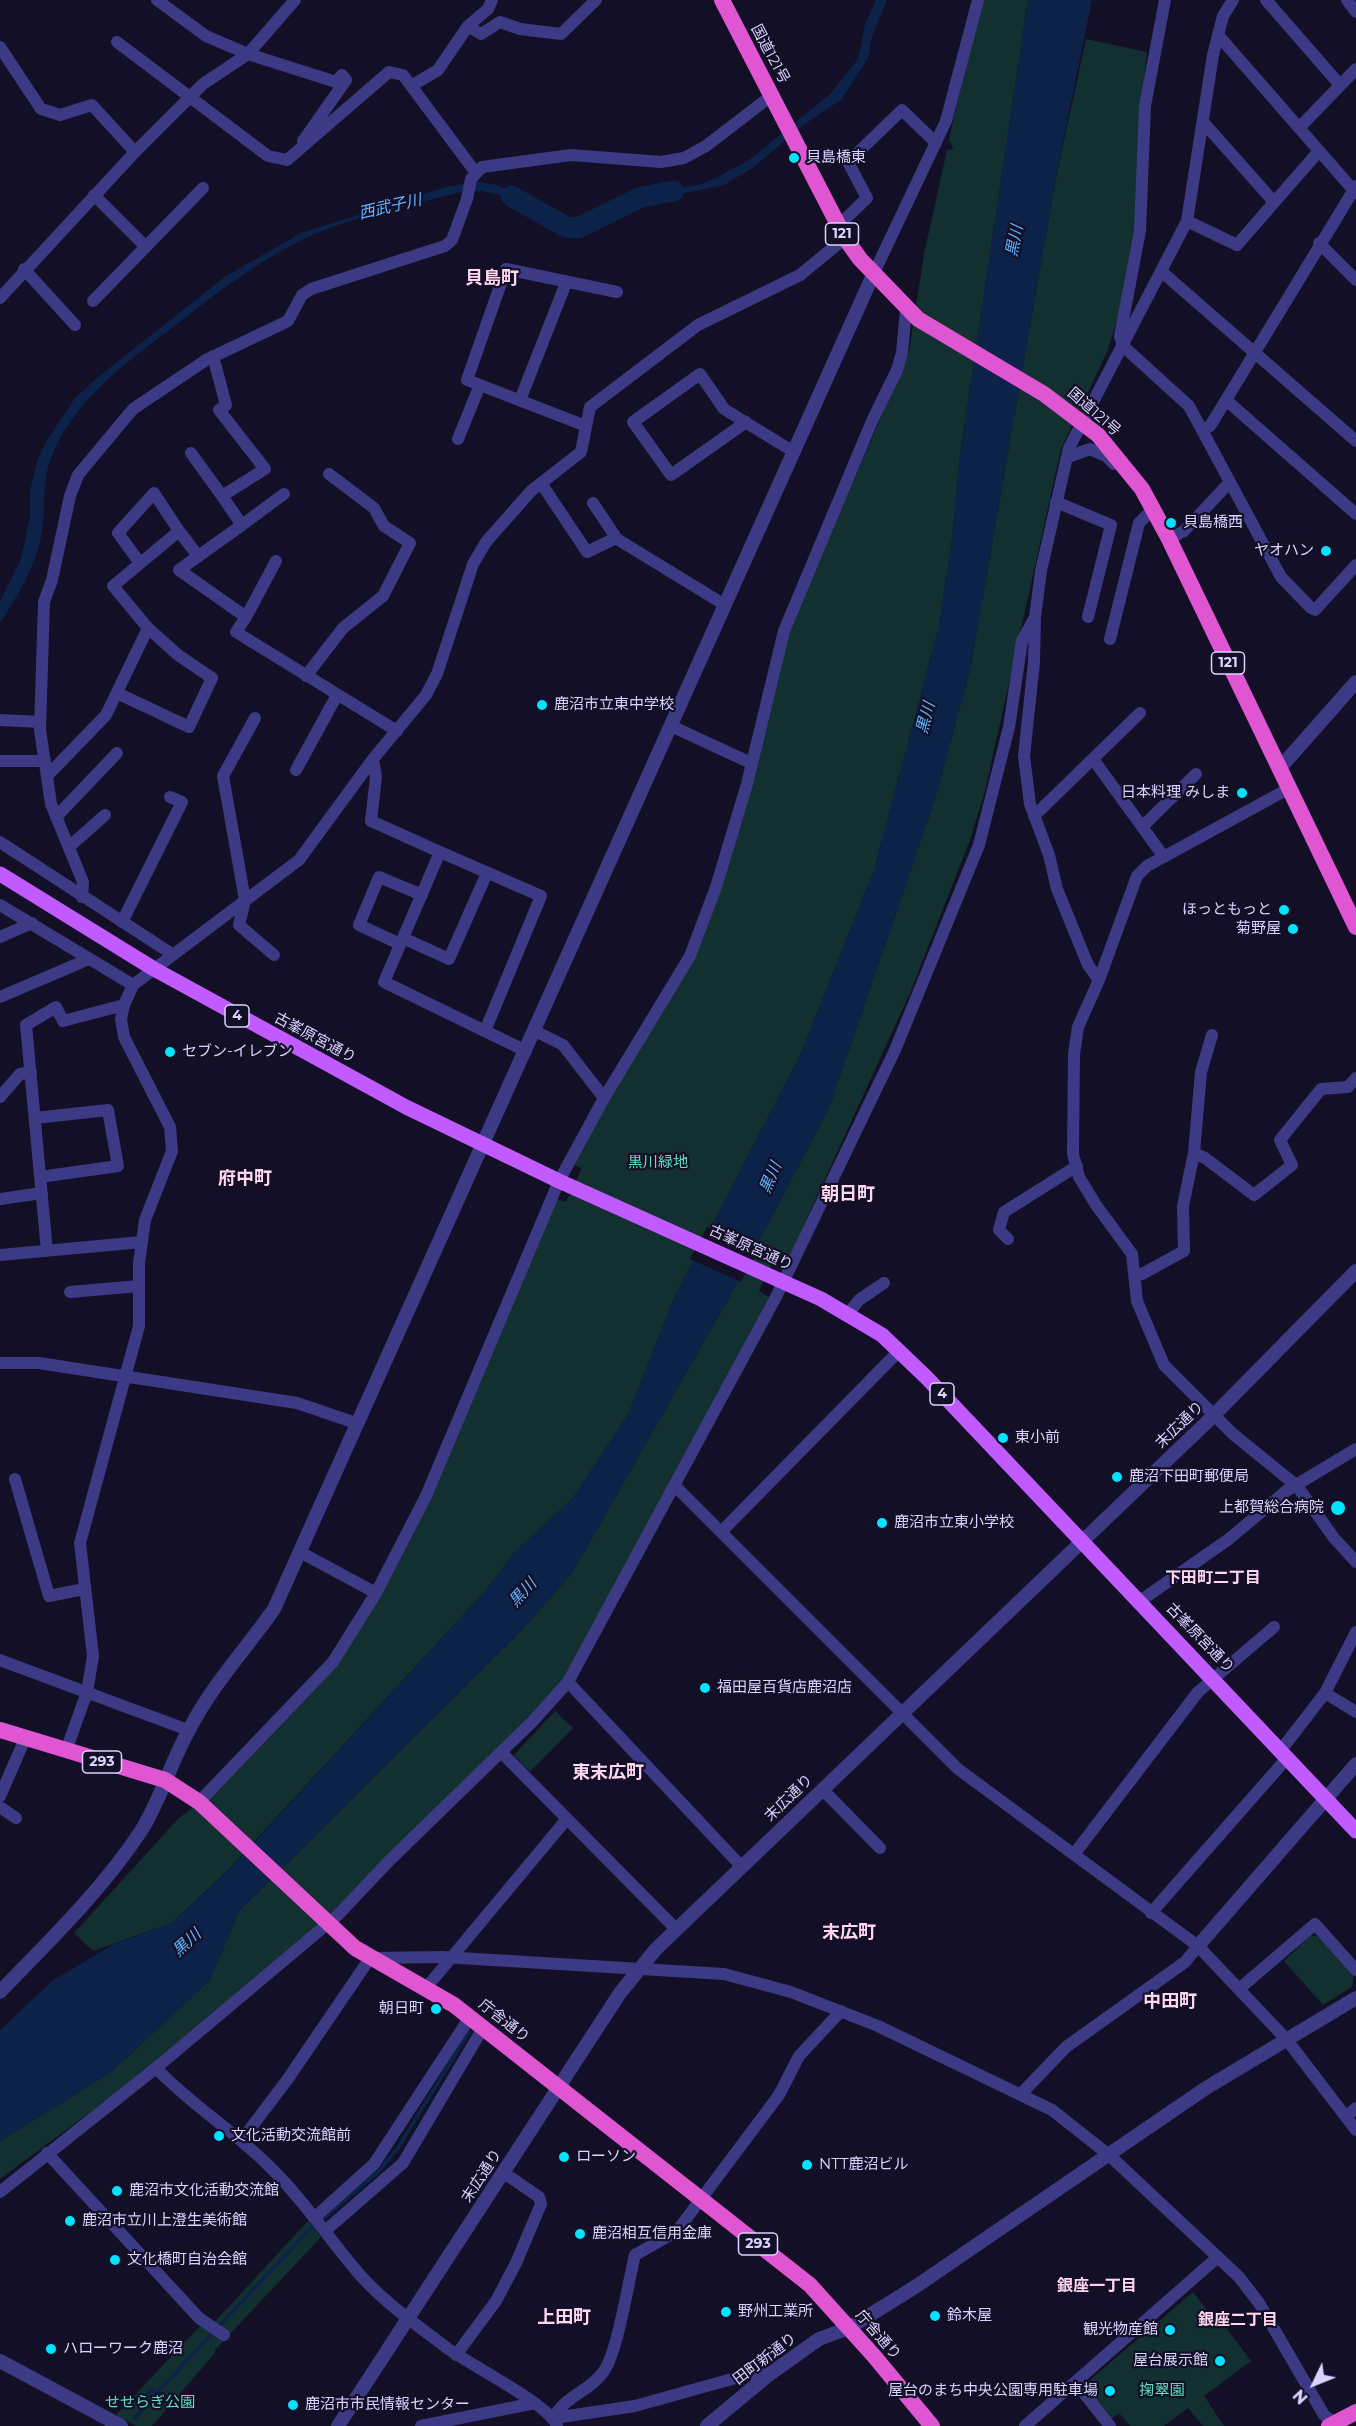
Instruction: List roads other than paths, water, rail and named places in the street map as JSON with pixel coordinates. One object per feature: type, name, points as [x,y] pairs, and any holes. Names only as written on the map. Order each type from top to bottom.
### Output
[{"type":"highway","name":"国道121号","points":[[722,0],[842,232],[873,275],[909,311],[1044,394],[1080,420],[1110,449],[1142,489],[1169,539],[1288,789],[1350,900],[1356,927]]},
{"type":"highway","name":"庁舎通り","points":[[0,1730],[165,1780],[199,1802],[355,1948],[426,1988],[470,2017],[810,2285],[932,2426]]},
{"type":"highway","points":[[1334,2425],[1356,2412]]},
{"type":"main road","name":"古峯原宮通り","points":[[0,874],[154,969],[340,1072],[562,1182],[848,1314],[900,1350],[1214,1678],[1356,1831]]},
{"type":"street","points":[[157,0],[206,36],[248,54],[336,82],[342,75],[346,80],[306,135],[299,149]]},
{"type":"street","points":[[3,289],[190,96],[203,84],[248,54],[295,0]]},
{"type":"street","points":[[411,86],[438,70],[468,26],[488,9],[492,0]]},
{"type":"street","points":[[468,26],[481,34],[500,22],[520,29],[561,34],[596,0]]},
{"type":"street","points":[[0,1992],[78,1909],[128,1849],[149,1816],[188,1730],[217,1683],[274,1609],[873,275],[936,143],[958,82],[978,0]]},
{"type":"street","points":[[1165,0],[1145,106],[1140,231],[1121,322],[1120,336],[1123,346],[1189,406],[1281,577],[1311,608],[1315,610],[1356,565]]},
{"type":"street","points":[[1099,980],[1088,965],[1057,889],[1034,816],[1024,756],[1034,662],[1035,617],[1056,502],[1069,448],[1080,420],[1123,346],[1187,221],[1218,35],[1223,16],[1233,0]]},
{"type":"street","points":[[1266,0],[1340,85]]},
{"type":"street","points":[[1347,0],[1356,12]]},
{"type":"street","points":[[1202,430],[1209,426],[1226,400],[1319,243],[1355,189],[1218,35]]},
{"type":"street","points":[[117,42],[268,156],[287,160],[389,72],[403,75],[474,176]]},
{"type":"street","points":[[0,47],[41,109],[60,115],[92,105],[135,152]]},
{"type":"street","points":[[1299,128],[1356,69]]},
{"type":"street","points":[[82,897],[83,882],[51,804],[40,722],[44,602],[52,580],[70,496],[78,475],[133,409],[213,356],[288,321],[302,295],[311,289],[446,246],[452,240],[474,176],[482,166],[571,155],[662,162],[684,158],[706,146],[771,96]]},
{"type":"street","points":[[66,1751],[87,1692],[93,1656],[80,1543],[86,1514],[105,1457],[124,1377],[140,1326],[139,1286],[145,1220],[171,1150],[170,1127],[124,1037],[120,1019],[133,985],[299,860],[373,759],[426,695],[437,674],[473,564],[505,518],[541,483],[581,452],[590,407],[698,325],[800,275],[842,232],[867,198],[848,162],[902,110],[936,143]]},
{"type":"street","points":[[1203,122],[1274,202]]},
{"type":"street","points":[[1187,221],[1237,245],[1319,151]]},
{"type":"street","points":[[93,301],[203,188]]},
{"type":"street","points":[[94,195],[146,247]]},
{"type":"street","points":[[1319,243],[1356,280]]},
{"type":"street","points":[[24,269],[75,325]]},
{"type":"street","points":[[586,426],[467,380],[506,269],[515,269],[566,283],[616,292]]},
{"type":"street","points":[[1162,272],[1356,441]]},
{"type":"street","points":[[520,400],[566,283]]},
{"type":"street","points":[[199,1802],[333,1662],[376,1593],[426,1496],[562,1182],[604,1098],[690,956],[716,887],[747,784],[784,631],[872,421],[897,370],[909,311]]},
{"type":"street","points":[[213,356],[226,405],[219,410],[265,469],[222,496]]},
{"type":"street","points":[[746,422],[671,475],[633,422],[700,374],[724,409],[746,422],[794,452]]},
{"type":"street","points":[[458,439],[480,385]]},
{"type":"street","points":[[1226,400],[1356,514]]},
{"type":"street","points":[[1068,456],[1085,449],[1098,451],[1142,489]]},
{"type":"street","points":[[191,453],[242,525]]},
{"type":"street","points":[[306,676],[342,628],[383,596],[410,543],[384,526],[374,507],[329,474]]},
{"type":"street","points":[[541,483],[587,552],[616,538]]},
{"type":"street","points":[[1169,539],[1184,531],[1229,483]]},
{"type":"street","points":[[140,563],[118,533],[154,493],[198,556]]},
{"type":"street","points":[[246,616],[179,570],[284,494]]},
{"type":"street","points":[[1056,502],[1111,525],[1088,617]]},
{"type":"street","points":[[593,503],[616,538],[725,605]]},
{"type":"street","points":[[1110,639],[1139,524],[1153,509]]},
{"type":"street","points":[[117,693],[189,727],[212,678],[178,656],[148,628],[113,586],[179,531]]},
{"type":"street","points":[[276,561],[236,632],[397,731]]},
{"type":"street","points":[[0,2192],[156,2068],[327,1921],[502,1753],[568,1682],[675,1486],[895,1050],[977,848],[1009,727],[1022,641],[1035,617]]},
{"type":"street","points":[[47,776],[106,716],[148,628]]},
{"type":"street","points":[[1279,769],[1356,682]]},
{"type":"street","points":[[296,770],[337,695]]},
{"type":"street","points":[[1034,816],[1140,713]]},
{"type":"street","points":[[255,718],[223,776],[245,900],[239,925],[274,955]]},
{"type":"street","points":[[0,720],[40,722]]},
{"type":"street","points":[[671,726],[751,763]]},
{"type":"street","points":[[56,817],[117,753]]},
{"type":"street","points":[[373,759],[376,777],[371,821],[541,896],[484,1031]]},
{"type":"street","points":[[1093,759],[1164,857]]},
{"type":"street","points":[[0,761],[45,760]]},
{"type":"street","points":[[1142,827],[1196,774]]},
{"type":"street","points":[[1288,789],[1164,857],[1137,876],[1099,980],[1078,1027],[1074,1054],[1074,1154],[1079,1177],[1096,1205],[1127,1244],[1132,1254],[1137,1301],[1164,1365],[1214,1415],[1297,1486],[1334,1538],[1356,1562]]},
{"type":"street","points":[[122,922],[182,802],[170,797]]},
{"type":"street","points":[[69,847],[105,814]]},
{"type":"street","points":[[0,842],[172,954]]},
{"type":"street","points":[[440,852],[384,982],[526,1051]]},
{"type":"street","points":[[422,895],[379,878],[359,925],[449,959],[487,873]]},
{"type":"street","points":[[0,905],[133,985]]},
{"type":"street","points":[[0,937],[32,923]]},
{"type":"street","points":[[0,997],[89,958]]},
{"type":"street","points":[[47,1251],[26,1025],[56,1007],[63,1021],[124,1005]]},
{"type":"street","points":[[535,1031],[563,1045],[604,1098]]},
{"type":"street","points":[[1135,1275],[1151,1270],[1184,1251],[1183,1206],[1194,1153],[1201,1072],[1212,1035]]},
{"type":"street","points":[[0,1097],[20,1074],[31,1072]]},
{"type":"street","points":[[1194,1153],[1206,1158],[1254,1195],[1292,1165],[1280,1140],[1321,1089],[1348,1087],[1356,1078]]},
{"type":"street","points":[[35,1118],[108,1110],[118,1166],[40,1177]]},
{"type":"street","points":[[1008,1239],[999,1230],[1004,1212],[1077,1166]]},
{"type":"street","points":[[0,1199],[42,1193]]},
{"type":"street","points":[[0,1255],[142,1242]]},
{"type":"street","name":"末広通り","points":[[338,2426],[638,1970],[675,1928],[1214,1415],[1356,1271]]},
{"type":"street","points":[[848,1314],[860,1300],[884,1283]]},
{"type":"street","points":[[70,1292],[139,1286]]},
{"type":"street","points":[[722,1531],[900,1350]]},
{"type":"street","points":[[0,1363],[39,1363],[297,1403],[356,1424]]},
{"type":"street","points":[[1140,1601],[1229,1539],[1286,1491],[1356,1449]]},
{"type":"street","points":[[15,1479],[49,1596],[84,1589]]},
{"type":"street","points":[[675,1486],[904,1712],[958,1769],[1075,1853],[1151,1913],[1198,1946],[1352,2112],[1356,2130]]},
{"type":"street","points":[[300,1552],[376,1593]]},
{"type":"street","points":[[1075,1853],[1198,1692],[1274,1627]]},
{"type":"street","points":[[1151,1913],[1284,1753],[1325,1693],[1356,1632]]},
{"type":"street","points":[[0,1660],[188,1730]]},
{"type":"street","points":[[568,1682],[741,1866]]},
{"type":"street","points":[[1325,1693],[1356,1712]]},
{"type":"street","points":[[0,1796],[25,1739]]},
{"type":"street","points":[[502,1753],[675,1928]]},
{"type":"street","points":[[1021,2094],[1066,2047],[1185,1962],[1356,1764]]},
{"type":"street","points":[[822,1789],[880,1848]]},
{"type":"street","points":[[0,1807],[16,1818]]},
{"type":"street","points":[[426,1988],[567,1820]]},
{"type":"street","points":[[1239,1989],[1315,1924],[1356,1970]]},
{"type":"street","points":[[241,2140],[286,2080],[370,1958],[451,1958],[724,1974],[792,1992],[878,2025],[1052,2110],[1109,2155],[1239,2277],[1259,2303],[1324,2415],[1334,2425]]},
{"type":"street","name":"田町新通り","points":[[707,2426],[768,2376],[819,2339],[849,2328],[915,2287],[1206,2088],[1356,1998]]},
{"type":"street","points":[[556,2422],[559,2407],[604,2371],[615,2338],[635,2255],[677,2230],[779,2095],[799,2056],[841,2011]]},
{"type":"street","points":[[314,2218],[374,2164],[470,2017]]},
{"type":"street","points":[[324,2231],[403,2163],[483,2028]]},
{"type":"street","points":[[156,2068],[190,2103],[241,2140],[271,2167],[373,2289],[456,2355],[535,2403],[556,2422]]},
{"type":"street","points":[[47,2154],[199,2318],[224,2335]]},
{"type":"street","points":[[456,2355],[496,2301],[516,2263],[541,2204],[539,2197],[504,2174]]},
{"type":"street","points":[[1025,2426],[1218,2257]]},
{"type":"street","points":[[0,2361],[121,2426]]},
{"type":"street","points":[[556,2422],[636,2406],[757,2372],[768,2376]]},
{"type":"street","points":[[1076,2383],[1110,2426]]},
{"type":"street","points":[[421,2426],[535,2403]]},
{"type":"water","points":[[876,0],[887,0],[872,36],[868,58],[842,99],[802,126],[754,167],[724,185],[652,200],[594,229],[568,235],[536,222],[499,195],[481,191],[461,192],[338,225],[274,255],[234,281],[106,381],[90,397],[63,433],[50,461],[46,479],[41,538],[33,564],[0,623],[0,601],[21,559],[30,517],[30,491],[37,461],[47,440],[75,398],[98,377],[226,276],[301,233],[449,186],[479,182],[497,185],[514,193],[557,224],[568,226],[587,225],[652,194],[701,184],[716,178],[749,160],[830,94],[858,59],[865,24]]},
{"type":"water","name":"黒川","points":[[1028,0],[1092,0],[1055,182],[970,670],[934,802],[829,1108],[726,1303],[572,1573],[524,1628],[239,1911],[210,1980],[111,2072],[0,2141],[0,2030],[52,1981],[112,1945],[172,1923],[228,1871],[487,1589],[515,1552],[573,1498],[628,1415],[675,1296],[800,1056],[874,870],[939,627],[952,540],[960,456]]},
{"type":"waterway","name":"西武子川","points":[[511,196],[566,227],[578,228],[641,197],[674,191]]},
{"type":"waterway","points":[[135,2418],[144,2407],[143,2400],[151,2390],[157,2392],[165,2384],[307,2232],[379,2171],[398,2148],[469,2032]]},
{"type":"place","name":"貝島橋東","points":[[794,158]]},
{"type":"place","name":"貝島橋西","points":[[1171,523]]},
{"type":"place","name":"ヤオハン","points":[[1326,551]]},
{"type":"place","name":"鹿沼市立東中学校","points":[[542,705]]},
{"type":"place","name":"日本料理 みしま","points":[[1242,793]]},
{"type":"place","name":"ほっともっと","points":[[1284,910]]},
{"type":"place","name":"菊野屋","points":[[1293,929]]},
{"type":"place","name":"セブン-イレブン","points":[[170,1052]]},
{"type":"place","name":"東小前","points":[[1003,1438]]},
{"type":"place","name":"鹿沼下田町郵便局","points":[[1117,1477]]},
{"type":"place","name":"上都賀総合病院","points":[[1338,1508]]},
{"type":"place","name":"鹿沼市立東小学校","points":[[882,1523]]},
{"type":"place","name":"福田屋百貨店鹿沼店","points":[[705,1688]]},
{"type":"place","name":"朝日町","points":[[436,2009]]},
{"type":"place","name":"文化活動交流館前","points":[[219,2136]]},
{"type":"place","name":"ローソン","points":[[564,2157]]},
{"type":"place","name":"NTT鹿沼ビル","points":[[807,2165]]},
{"type":"place","name":"鹿沼市文化活動交流館","points":[[117,2191]]},
{"type":"place","name":"鹿沼市立川上澄生美術館","points":[[70,2221]]},
{"type":"place","name":"鹿沼相互信用金庫","points":[[580,2234]]},
{"type":"place","name":"文化橋町自治会館","points":[[115,2260]]},
{"type":"place","name":"野州工業所","points":[[726,2312]]},
{"type":"place","name":"鈴木屋","points":[[935,2316]]},
{"type":"place","name":"観光物産館","points":[[1170,2330]]},
{"type":"place","name":"ハローワーク鹿沼","points":[[51,2349]]},
{"type":"place","name":"屋台展示館","points":[[1220,2361]]},
{"type":"place","name":"屋台のまち中央公園専用駐車場","points":[[1110,2391]]},
{"type":"place","name":"鹿沼市市民情報センター","points":[[293,2405]]},
{"type":"district","name":"貝島町","points":[[492,279]]},
{"type":"district","name":"府中町","points":[[245,1179]]},
{"type":"district","name":"朝日町","points":[[848,1195]]},
{"type":"district","name":"下田町二丁目","points":[[1213,1578]]},
{"type":"district","name":"東末広町","points":[[608,1773]]},
{"type":"district","name":"末広町","points":[[849,1933]]},
{"type":"district","name":"中田町","points":[[1170,2002]]},
{"type":"district","name":"銀座一丁目","points":[[1097,2286]]},
{"type":"district","name":"上田町","points":[[564,2318]]},
{"type":"district","name":"銀座二丁目","points":[[1238,2320]]},
{"type":"park label","name":"黒川緑地","points":[[658,1163]]},
{"type":"park label","name":"掬翠園","points":[[1162,2391]]},
{"type":"park label","name":"せせらぎ公園","points":[[150,2403]]}]
